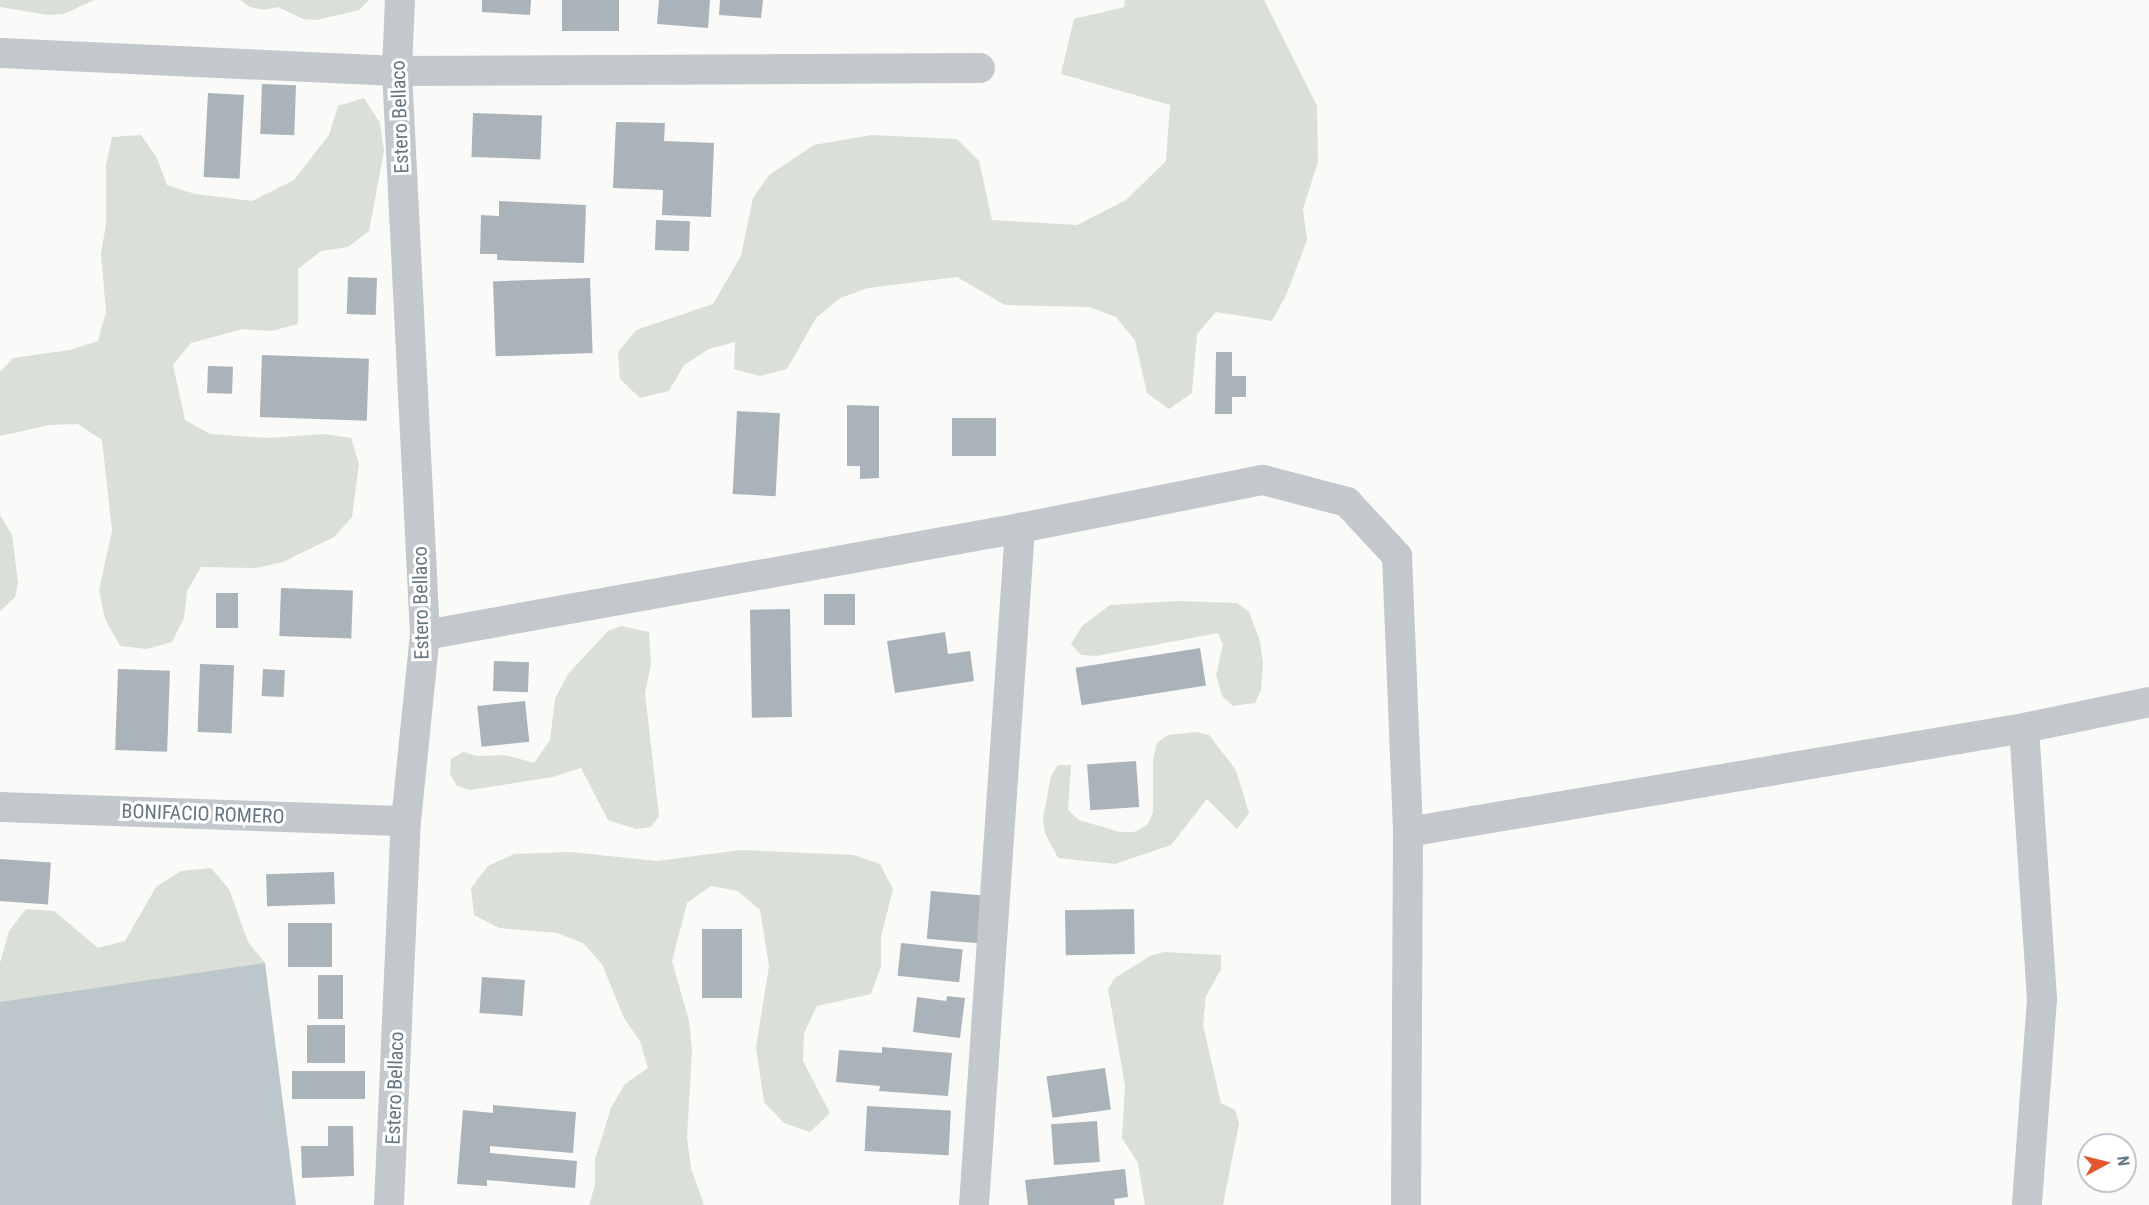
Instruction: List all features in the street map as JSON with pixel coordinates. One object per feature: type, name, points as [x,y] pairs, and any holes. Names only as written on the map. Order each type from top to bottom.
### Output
[{"type":"street","name":"Estero Bellaco","points":[[390,1205],[406,821],[425,635],[397,71],[400,0]]},
{"type":"street","points":[[0,53],[397,71],[980,68]]},
{"type":"street","points":[[425,635],[1020,528],[1263,480],[1347,502],[1397,556],[1408,832],[1406,1205]]},
{"type":"street","points":[[974,1205],[1020,528]]},
{"type":"street","points":[[1408,832],[2024,728],[2149,702]]},
{"type":"street","points":[[2024,728],[2042,999],[2027,1205]]},
{"type":"street","name":"BONIFACIO ROMERO","points":[[0,807],[406,821]]},
{"type":"shaded area","points":[[0,0],[94,0],[64,14],[48,15],[0,7]]},
{"type":"shaded area","points":[[240,0],[369,0],[359,10],[317,20],[303,19],[278,7],[264,10],[250,7]]},
{"type":"shaded area","points":[[1125,0],[1264,0],[1317,106],[1318,162],[1303,209],[1307,240],[1287,293],[1272,321],[1216,312],[1197,334],[1192,393],[1169,409],[1147,393],[1135,340],[1116,317],[1089,307],[1005,305],[957,277],[868,288],[840,298],[816,318],[787,369],[760,376],[734,369],[735,342],[709,349],[684,365],[669,391],[640,398],[620,379],[618,352],[636,330],[713,304],[741,256],[753,198],[769,175],[814,145],[871,135],[957,139],[979,161],[992,220],[1077,225],[1126,200],[1166,161],[1170,105],[1061,74],[1074,19],[1124,7]]},
{"type":"shaded area","points":[[364,98],[380,123],[384,151],[369,231],[348,247],[321,251],[298,269],[298,324],[271,331],[243,329],[191,343],[173,365],[185,420],[210,434],[268,438],[323,434],[351,438],[359,464],[352,517],[334,537],[283,562],[256,568],[201,567],[187,591],[184,618],[172,642],[147,649],[120,646],[105,619],[99,590],[112,531],[102,440],[78,424],[49,425],[0,436],[0,372],[13,358],[70,350],[98,341],[106,312],[101,254],[106,224],[106,165],[112,137],[141,135],[157,158],[167,185],[195,194],[252,201],[294,180],[329,135],[338,106]]},
{"type":"shaded area","points":[[0,515],[12,535],[18,583],[15,597],[0,611]]},
{"type":"shaded area","points":[[1177,601],[1237,603],[1249,612],[1260,641],[1263,664],[1261,690],[1255,703],[1233,706],[1222,696],[1216,675],[1223,645],[1218,633],[1096,656],[1081,655],[1071,644],[1082,626],[1110,605]]},
{"type":"shaded area","points":[[621,626],[649,632],[651,664],[645,693],[659,816],[651,827],[636,829],[608,820],[581,768],[553,777],[470,790],[457,786],[450,774],[451,759],[463,752],[477,756],[505,755],[534,763],[550,740],[555,699],[568,674],[608,631]]},
{"type":"shaded area","points":[[1196,732],[1209,735],[1236,770],[1249,813],[1237,829],[1207,799],[1171,845],[1115,864],[1058,858],[1045,833],[1043,818],[1051,776],[1058,765],[1071,765],[1068,810],[1079,820],[1120,832],[1134,832],[1147,825],[1153,813],[1153,758],[1157,743],[1168,735]]},
{"type":"shaded area","points":[[741,850],[853,855],[880,864],[893,889],[881,937],[881,966],[871,994],[817,1006],[804,1033],[803,1061],[830,1113],[810,1132],[784,1123],[764,1102],[756,1047],[769,966],[760,910],[738,891],[711,886],[687,903],[672,961],[689,1021],[692,1050],[687,1137],[691,1168],[704,1205],[589,1205],[595,1185],[595,1159],[611,1108],[625,1084],[648,1068],[640,1041],[624,1018],[602,964],[583,943],[557,933],[499,928],[474,915],[471,888],[488,866],[514,854],[570,852],[657,861]]},
{"type":"shaded area","points":[[211,868],[229,889],[248,942],[265,963],[235,1013],[0,1110],[0,963],[9,931],[26,909],[54,911],[98,948],[125,941],[156,887],[181,871]]},
{"type":"shaded area","points":[[1164,952],[1221,955],[1221,969],[1206,996],[1203,1025],[1221,1103],[1235,1110],[1239,1124],[1223,1205],[1145,1205],[1138,1163],[1122,1138],[1125,1085],[1108,989],[1115,978],[1150,956]]},
{"type":"shaded area","points":[[265,963],[296,1205],[0,1205],[0,1002]]},
{"type":"building","points":[[482,0],[531,0],[530,15],[482,12]]},
{"type":"building","points":[[562,0],[619,0],[619,31],[562,31]]},
{"type":"building","points":[[659,0],[710,0],[708,28],[657,24]]},
{"type":"building","points":[[720,0],[763,0],[761,18],[719,15]]},
{"type":"building","points":[[262,84],[296,85],[294,135],[260,134]]},
{"type":"building","points":[[208,93],[244,95],[240,179],[204,177]]},
{"type":"building","points":[[473,113],[542,115],[540,159],[471,157]]},
{"type":"building","points":[[616,122],[665,123],[664,141],[714,143],[711,217],[662,215],[663,190],[613,188]]},
{"type":"building","points":[[499,201],[586,205],[584,263],[497,260],[497,254],[480,254],[481,215],[499,216]]},
{"type":"building","points":[[656,220],[690,221],[689,251],[655,250]]},
{"type":"building","points":[[348,277],[377,278],[376,315],[347,314]]},
{"type":"building","points":[[590,278],[593,353],[496,356],[493,281]]},
{"type":"building","points":[[1216,352],[1232,352],[1232,376],[1246,376],[1246,397],[1232,397],[1232,414],[1215,414]]},
{"type":"building","points":[[262,355],[369,359],[367,421],[260,417]]},
{"type":"building","points":[[208,366],[233,367],[232,394],[207,393]]},
{"type":"building","points":[[847,405],[879,406],[879,478],[860,479],[860,466],[847,466]]},
{"type":"building","points":[[737,411],[780,413],[776,496],[733,494]]},
{"type":"building","points":[[952,418],[996,418],[996,456],[952,456]]},
{"type":"building","points":[[281,588],[353,591],[351,638],[279,636]]},
{"type":"building","points":[[216,593],[238,593],[238,628],[216,628]]},
{"type":"building","points":[[824,594],[855,594],[855,625],[824,625]]},
{"type":"building","points":[[790,609],[792,717],[752,718],[750,610]]},
{"type":"building","points":[[945,632],[948,654],[970,651],[974,681],[895,693],[887,641]]},
{"type":"building","points":[[1200,648],[1206,686],[1081,705],[1076,668]]},
{"type":"building","points":[[494,661],[529,662],[528,692],[493,691]]},
{"type":"building","points":[[200,664],[234,665],[232,733],[198,732]]},
{"type":"building","points":[[118,669],[170,671],[167,752],[115,750]]},
{"type":"building","points":[[263,669],[285,670],[284,697],[262,696]]},
{"type":"building","points":[[525,701],[529,742],[482,747],[477,706]]},
{"type":"building","points":[[1136,761],[1139,807],[1090,810],[1087,764]]},
{"type":"building","points":[[0,859],[51,863],[48,904],[0,901]]},
{"type":"building","points":[[334,872],[335,904],[267,906],[266,874]]},
{"type":"building","points":[[931,891],[983,896],[979,943],[927,939]]},
{"type":"building","points":[[1134,909],[1135,954],[1066,955],[1065,910]]},
{"type":"building","points":[[288,923],[332,923],[332,967],[288,967]]},
{"type":"building","points":[[702,929],[742,929],[742,998],[702,998]]},
{"type":"building","points":[[901,943],[963,949],[959,982],[898,976]]},
{"type":"building","points":[[318,975],[343,975],[343,1019],[318,1019]]},
{"type":"building","points":[[482,977],[525,980],[522,1016],[479,1013]]},
{"type":"building","points":[[947,996],[965,998],[960,1038],[913,1032],[917,997],[946,1001]]},
{"type":"building","points":[[307,1025],[345,1025],[345,1063],[307,1063]]},
{"type":"building","points":[[882,1047],[952,1053],[948,1096],[879,1091],[880,1086],[836,1082],[839,1050],[882,1053]]},
{"type":"building","points":[[1105,1068],[1111,1110],[1052,1118],[1047,1076]]},
{"type":"building","points":[[292,1071],[365,1071],[365,1099],[292,1099]]},
{"type":"building","points":[[493,1105],[576,1112],[573,1153],[490,1146],[490,1153],[577,1161],[575,1188],[487,1180],[487,1186],[457,1184],[463,1110],[493,1113]]},
{"type":"building","points":[[867,1106],[951,1110],[949,1155],[865,1151]]},
{"type":"building","points":[[1097,1121],[1100,1162],[1054,1165],[1051,1124]]},
{"type":"building","points":[[328,1126],[353,1126],[354,1176],[302,1178],[301,1146],[328,1146]]},
{"type":"building","points":[[1125,1169],[1128,1197],[1114,1199],[1115,1205],[1028,1205],[1025,1180]]}]
